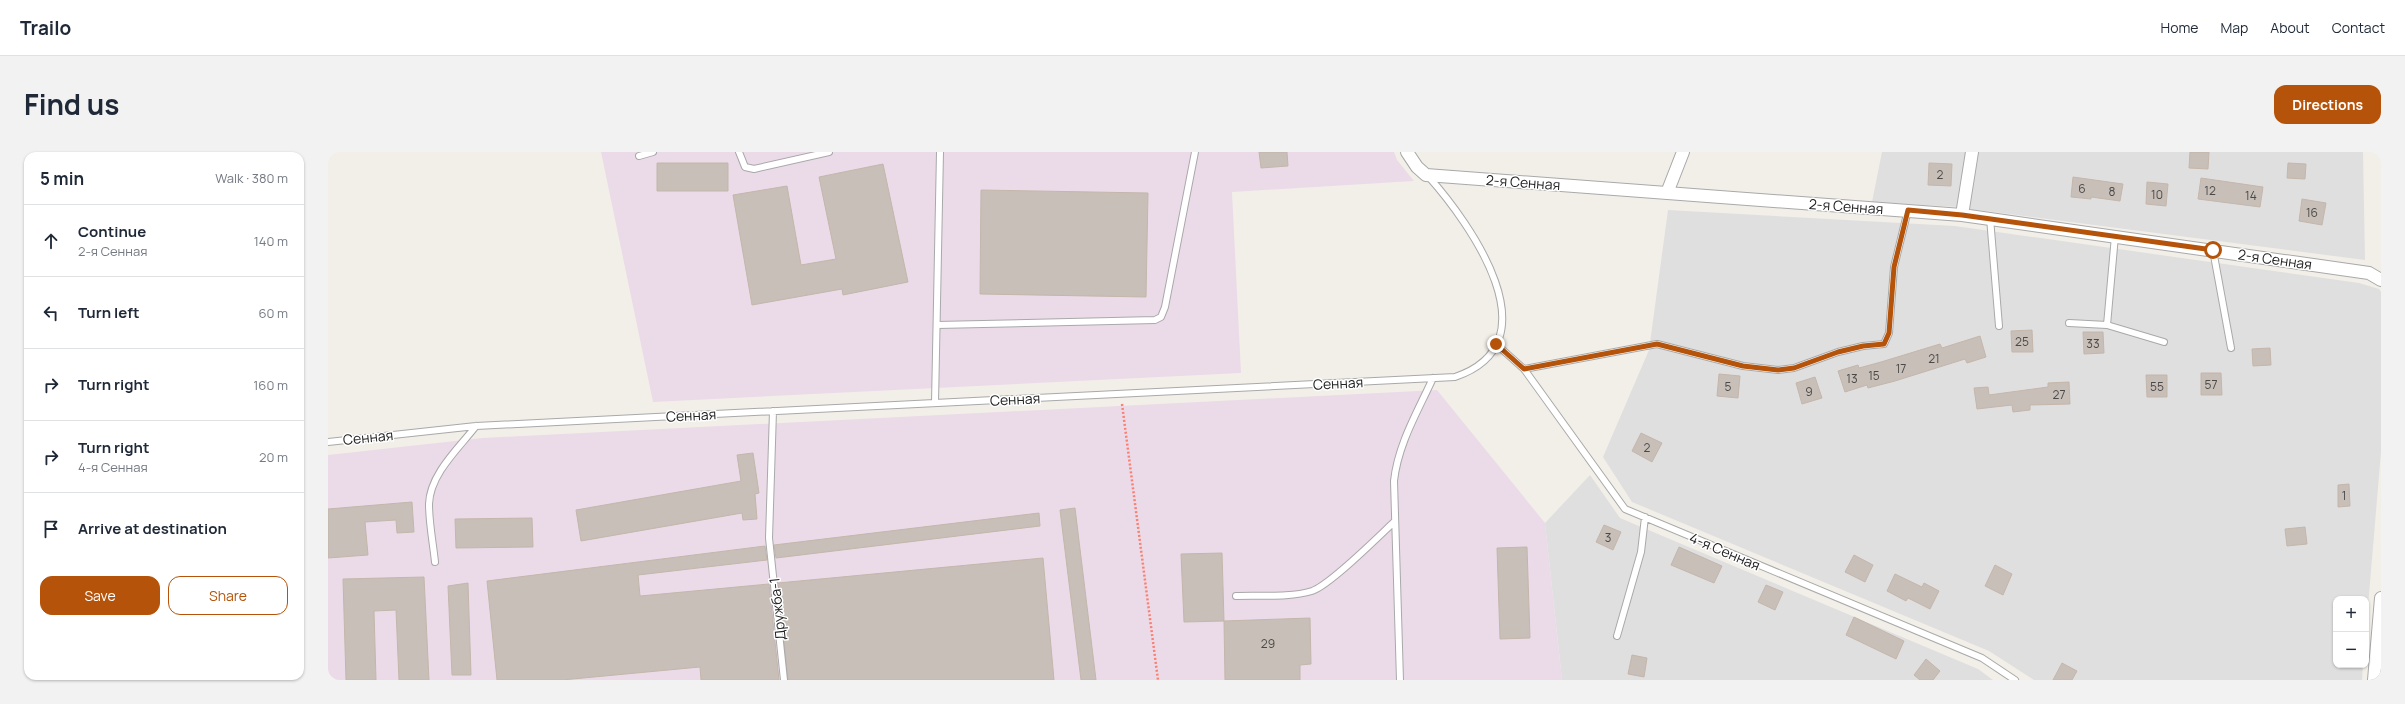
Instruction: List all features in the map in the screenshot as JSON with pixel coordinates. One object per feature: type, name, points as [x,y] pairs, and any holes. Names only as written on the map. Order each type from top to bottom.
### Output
[{"type":"street","points":[[1407,152],[1417,167],[1426,175]]},
{"type":"street","points":[[1667,193],[1683,152]]},
{"type":"street","points":[[1962,215],[1972,152]]},
{"type":"street","name":"2-я Сенная","points":[[1426,175],[1908,210],[1990,218],[2368,273],[2381,280]]},
{"type":"street","points":[[2374,680],[2381,598]]},
{"type":"lane","points":[[639,156],[653,152]]},
{"type":"lane","points":[[739,152],[745,167],[754,169],[829,152]]},
{"type":"lane","points":[[936,403],[940,152]]},
{"type":"lane","points":[[937,324],[1155,320],[1161,317],[1165,307],[1196,152]]},
{"type":"lane","name":"Сенная","points":[[328,442],[476,426],[1455,377],[1473,371],[1486,358],[1496,344],[1502,322],[1501,304],[1492,268],[1470,230],[1426,175]]},
{"type":"lane","points":[[1524,369],[1657,344],[1743,366],[1778,370],[1794,368],[1838,352],[1863,346],[1884,344],[1889,333],[1894,267],[1908,210]]},
{"type":"lane","points":[[1990,218],[1999,326]]},
{"type":"lane","points":[[2107,325],[2114,236]]},
{"type":"lane","points":[[2213,250],[2231,348]]},
{"type":"lane","points":[[2069,323],[2107,325],[2164,342]]},
{"type":"lane","name":"4-я Сенная","points":[[1496,344],[1524,369],[1626,509],[1982,658],[2007,678],[2015,680]]},
{"type":"lane","points":[[1400,680],[1394,522],[1394,481],[1396,463],[1433,378]]},
{"type":"lane","name":"Дружба-1","points":[[773,411],[769,538],[784,680]]},
{"type":"lane","points":[[435,562],[429,503],[434,486],[441,471],[476,426]]},
{"type":"lane","points":[[1617,636],[1641,552],[1644,517]]},
{"type":"lane","points":[[1236,596],[1297,594],[1314,590],[1329,580],[1394,522]]},
{"type":"path","points":[[1121,394],[1158,680]]},
{"type":"shaded area","points":[[601,152],[1394,152],[1397,160],[1414,181],[1232,192],[1241,373],[653,402]]},
{"type":"shaded area","points":[[1882,152],[1966,152],[1958,207],[1872,202]]},
{"type":"shaded area","points":[[1977,152],[2363,152],[2365,260],[1969,209]]},
{"type":"shaded area","points":[[1668,210],[1955,226],[2359,283],[2379,289],[2381,292],[2381,452],[2369,596],[2333,596],[2333,668],[2363,668],[2362,680],[2034,680],[1989,651],[1632,502],[1603,457],[1649,350]]},
{"type":"shaded area","points":[[1437,390],[1545,523],[1562,680],[328,680],[328,455],[482,438]]},
{"type":"shaded area","points":[[1590,475],[1620,518],[1978,669],[1993,680],[1562,680],[1545,523]]},
{"type":"building","points":[[1259,152],[1287,152],[1288,166],[1261,168]]},
{"type":"building","points":[[2190,152],[2209,152],[2208,169],[2189,168]]},
{"type":"building","points":[[657,163],[728,163],[728,191],[657,191]]},
{"type":"building","points":[[1929,163],[1952,164],[1951,186],[1928,185]]},
{"type":"building","points":[[2288,163],[2306,164],[2305,179],[2287,178]]},
{"type":"building","points":[[883,164],[908,282],[843,295],[842,289],[752,305],[733,195],[787,186],[801,265],[836,259],[819,177]]},
{"type":"building","points":[[2073,177],[2123,184],[2120,201],[2091,197],[2091,199],[2071,197]]},
{"type":"building","points":[[2201,178],[2263,187],[2260,207],[2198,199]]},
{"type":"building","points":[[2147,182],[2168,184],[2166,206],[2146,204]]},
{"type":"building","points":[[981,190],[1148,193],[1146,297],[980,294]]},
{"type":"building","points":[[2302,199],[2326,203],[2322,225],[2299,221]]},
{"type":"building","points":[[2032,330],[2033,352],[2012,352],[2011,331]]},
{"type":"building","points":[[2083,332],[2103,332],[2104,353],[2084,354]]},
{"type":"building","points":[[1980,336],[1986,357],[1967,363],[1965,359],[1868,388],[1867,385],[1845,392],[1838,371],[1858,365],[1859,368],[1940,344],[1942,348]]},
{"type":"building","points":[[2270,348],[2271,365],[2253,366],[2252,349]]},
{"type":"building","points":[[2201,373],[2221,373],[2222,395],[2201,395]]},
{"type":"building","points":[[1719,374],[1740,376],[1738,398],[1717,396]]},
{"type":"building","points":[[2146,375],[2167,375],[2167,397],[2147,397]]},
{"type":"building","points":[[1815,377],[1822,398],[1802,404],[1796,383]]},
{"type":"building","points":[[2069,382],[2070,404],[2030,405],[2030,410],[2013,412],[2012,405],[1977,409],[1974,388],[1988,387],[1989,395],[2048,387],[2048,383]]},
{"type":"building","points":[[1641,433],[1662,443],[1652,462],[1632,451]]},
{"type":"building","points":[[753,453],[759,493],[755,494],[757,519],[743,520],[742,513],[581,541],[576,510],[741,481],[737,455]]},
{"type":"building","points":[[2349,484],[2350,506],[2338,507],[2338,485]]},
{"type":"building","points":[[412,502],[414,532],[397,533],[396,520],[365,522],[368,555],[328,558],[328,509]]},
{"type":"building","points":[[1075,508],[1096,680],[1081,680],[1060,510]]},
{"type":"building","points":[[1039,513],[1040,526],[776,558],[774,545]]},
{"type":"building","points":[[532,518],[533,547],[456,548],[455,519]]},
{"type":"building","points":[[1604,525],[1621,532],[1613,550],[1596,542]]},
{"type":"building","points":[[2305,527],[2307,544],[2287,546],[2285,529]]},
{"type":"building","points":[[765,546],[767,560],[638,575],[640,596],[769,584],[779,680],[701,680],[700,667],[562,680],[497,680],[487,581]]},
{"type":"building","points":[[1527,547],[1530,638],[1500,639],[1497,548]]},
{"type":"building","points":[[1679,547],[1722,566],[1714,583],[1671,565]]},
{"type":"building","points":[[1222,553],[1224,621],[1184,622],[1181,554]]},
{"type":"building","points":[[1854,555],[1873,565],[1865,582],[1845,572]]},
{"type":"building","points":[[1043,558],[1054,680],[788,680],[778,583]]},
{"type":"building","points":[[1995,565],[2012,574],[2003,595],[1985,586]]},
{"type":"building","points":[[1895,574],[1922,587],[1924,583],[1939,591],[1930,609],[1908,598],[1906,601],[1887,591]]},
{"type":"building","points":[[424,577],[429,680],[399,680],[396,610],[374,611],[376,680],[346,680],[343,579]]},
{"type":"building","points":[[468,583],[471,675],[452,675],[448,586]]},
{"type":"building","points":[[1766,585],[1783,592],[1775,610],[1758,602]]},
{"type":"building","points":[[1854,617],[1904,641],[1896,659],[1846,635]]},
{"type":"building","points":[[1310,618],[1311,664],[1300,665],[1300,680],[1225,680],[1224,621]]},
{"type":"building","points":[[1632,655],[1647,658],[1644,677],[1628,674]]},
{"type":"building","points":[[1926,659],[1940,671],[1933,680],[1920,680],[1914,675]]},
{"type":"building","points":[[2062,663],[2077,671],[2072,680],[2053,680]]},
{"type":"route","points":[[1496,344],[1524,369],[1657,344],[1743,366],[1778,370],[1794,368],[1838,352],[1863,346],[1884,344],[1887,341],[1891,321],[1894,267],[1908,210],[1962,215],[2213,250]]}]
